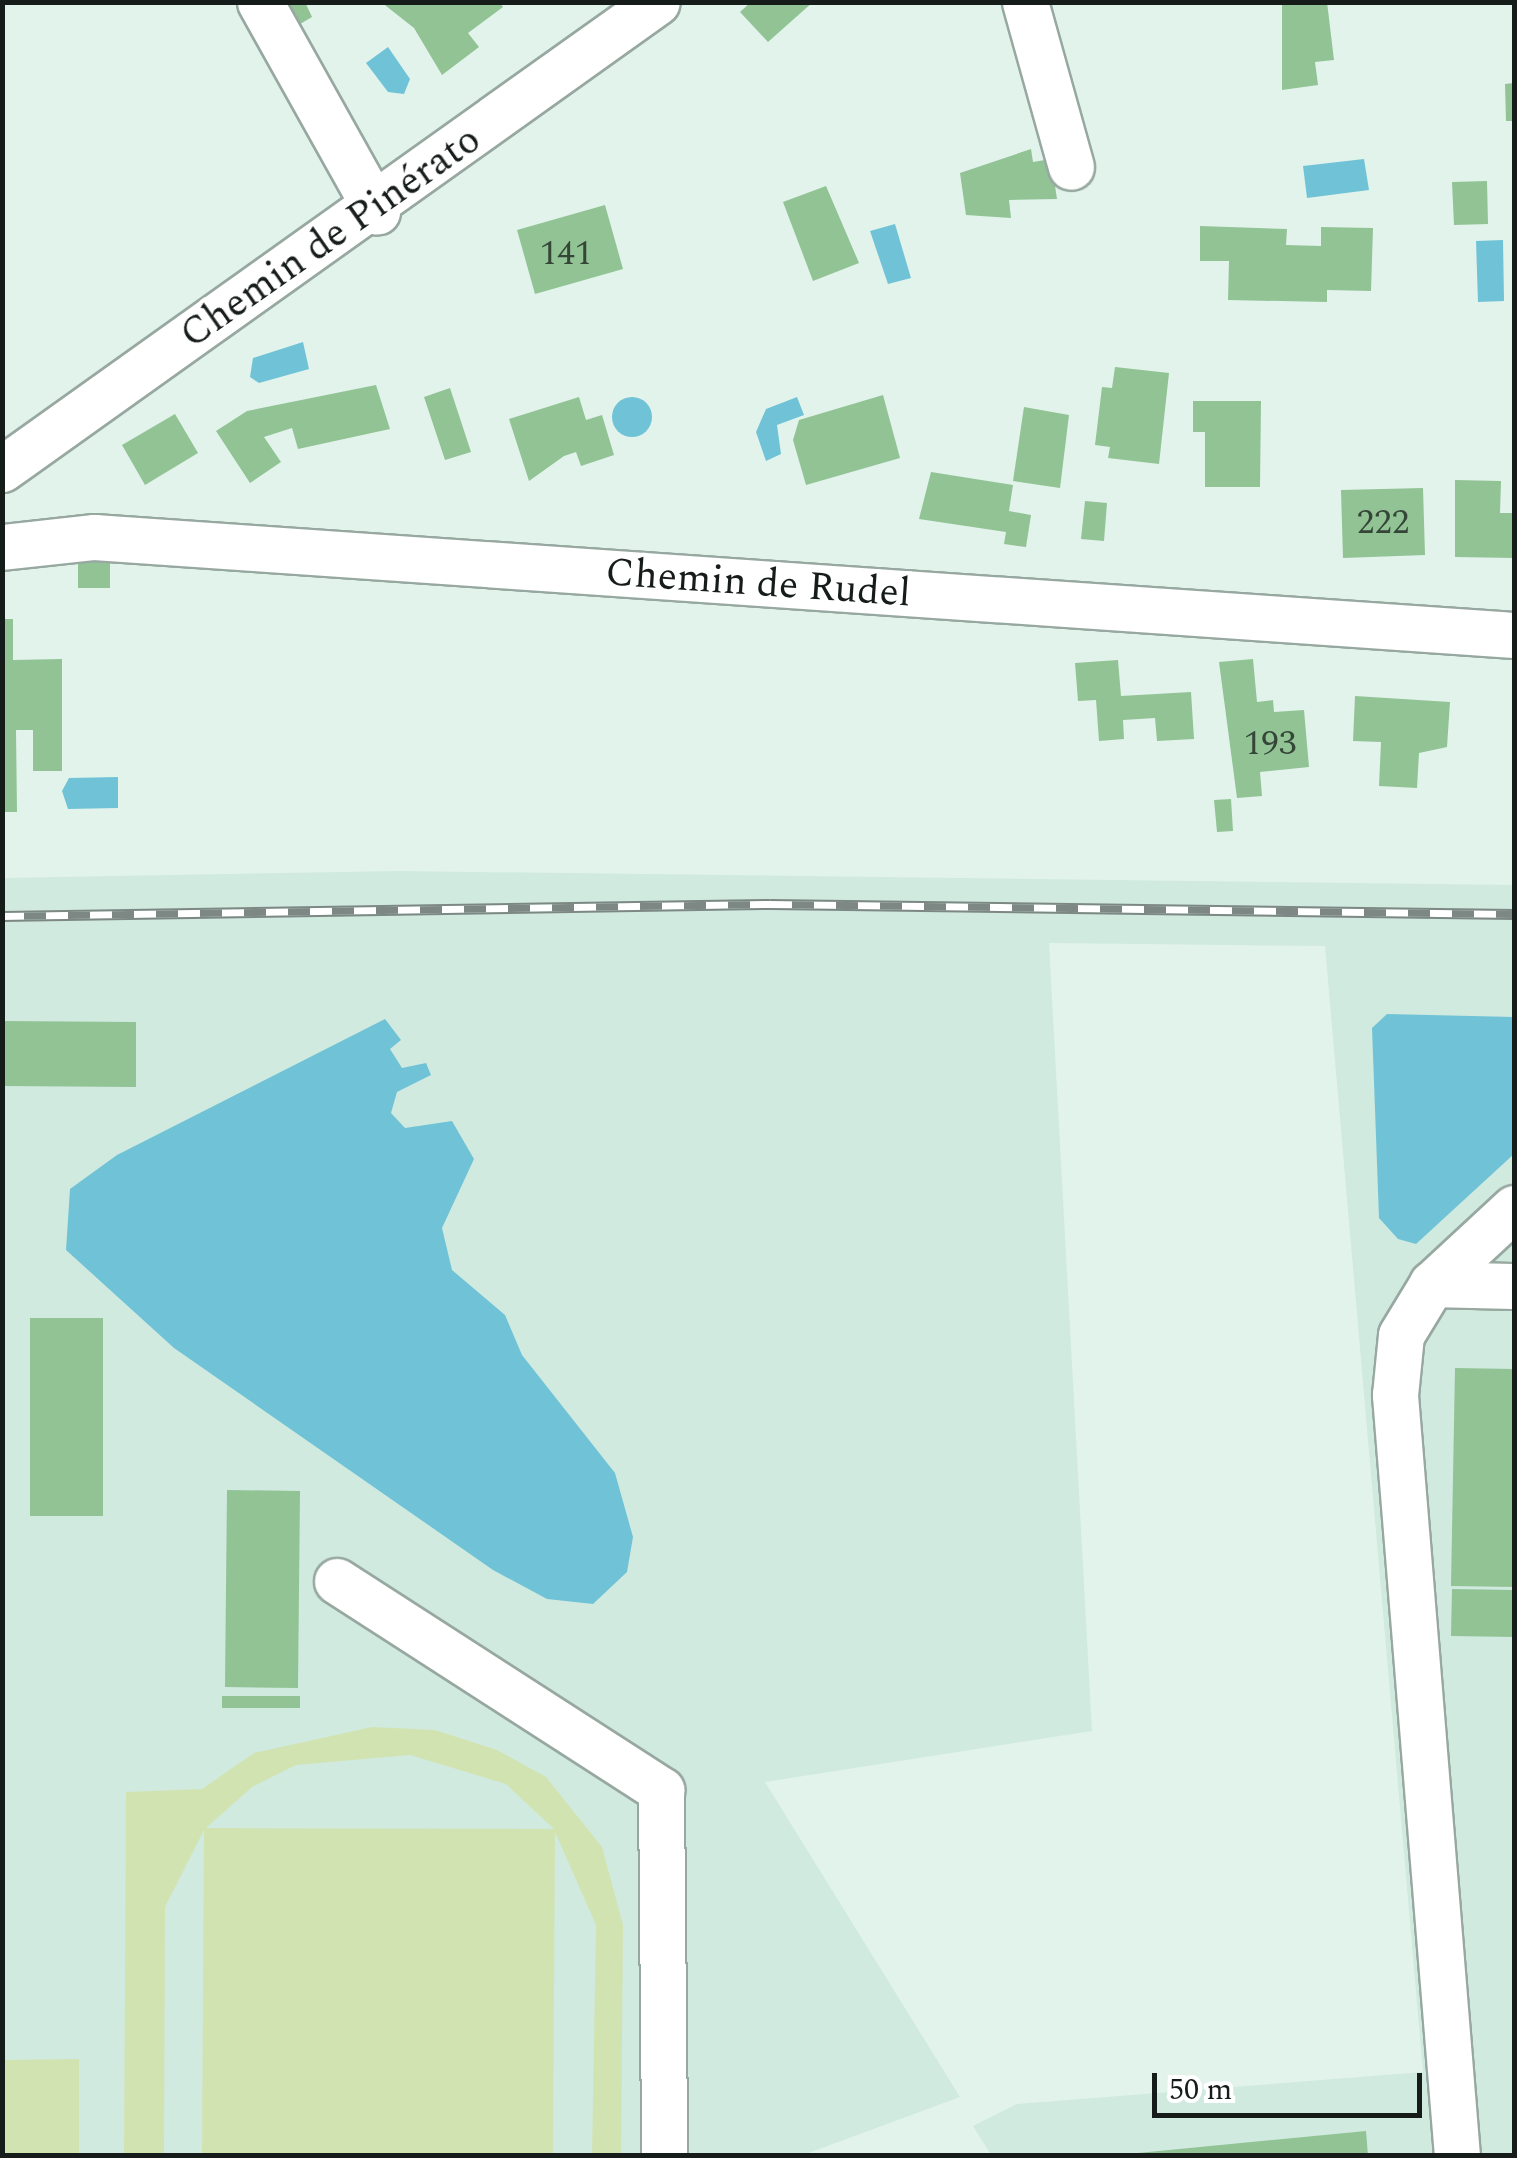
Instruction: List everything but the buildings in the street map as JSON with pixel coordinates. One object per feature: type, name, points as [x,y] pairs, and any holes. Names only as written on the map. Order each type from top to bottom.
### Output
[{"type":"street","points":[[260,2],[377,210]]},
{"type":"street","name":"Chemin de Pinérato","points":[[2,470],[377,210],[657,2]]},
{"type":"street","points":[[1025,2],[1071,167]]},
{"type":"street","name":"Chemin de Rudel","points":[[2,547],[94,537],[1514,635]]},
{"type":"street","points":[[1457,2156],[1394,1396],[1400,1335],[1432,1284],[1514,1208]]},
{"type":"street","points":[[1432,1284],[1514,1286]]},
{"type":"street","points":[[336,1581],[661,1790],[664,2156]]},
{"type":"shaded area","points":[[399,871],[1514,885],[1514,2155],[991,2155],[973,2126],[1017,2104],[1423,2072],[1325,946],[1049,943],[1092,1731],[765,1782],[960,2097],[803,2155],[3,2155],[2,878]]},
{"type":"green space","points":[[372,1727],[435,1730],[497,1750],[546,1777],[602,1847],[623,1925],[621,2155],[592,2155],[596,1925],[555,1832],[553,2155],[202,2155],[204,1830],[165,1907],[164,2155],[124,2155],[126,1792],[202,1789],[254,1753]],"holes":[[[410,1755],[506,1784],[554,1829],[206,1828],[252,1787],[296,1765]]]},
{"type":"green space","points":[[79,2059],[79,2155],[3,2155],[3,2060]]},
{"type":"water","points":[[388,47],[410,79],[404,94],[388,92],[366,63]]},
{"type":"water","points":[[1364,159],[1369,190],[1307,198],[1303,166]]},
{"type":"water","points":[[895,224],[911,278],[888,284],[870,231]]},
{"type":"water","points":[[1503,240],[1504,301],[1478,302],[1476,241]]},
{"type":"water","points":[[303,342],[309,369],[259,383],[250,377],[253,358]]},
{"type":"water","points":[[632,397],[646,403],[652,417],[646,431],[632,437],[618,431],[612,417],[618,403]]},
{"type":"water","points":[[797,397],[804,415],[777,425],[781,454],[766,461],[756,432],[766,409]]},
{"type":"water","points":[[118,777],[118,808],[68,809],[62,791],[69,778]]},
{"type":"water","points":[[1387,1014],[1514,1017],[1514,1154],[1416,1244],[1398,1239],[1379,1218],[1372,1028]]},
{"type":"water","points":[[385,1019],[401,1040],[390,1049],[402,1068],[426,1063],[431,1075],[397,1092],[391,1113],[405,1128],[452,1121],[474,1159],[442,1228],[452,1270],[505,1315],[522,1355],[615,1473],[633,1537],[627,1572],[593,1604],[547,1599],[493,1570],[174,1348],[66,1250],[70,1189],[117,1155]]},
{"type":"railway","points":[[2,916],[770,904],[1514,914]]}]
